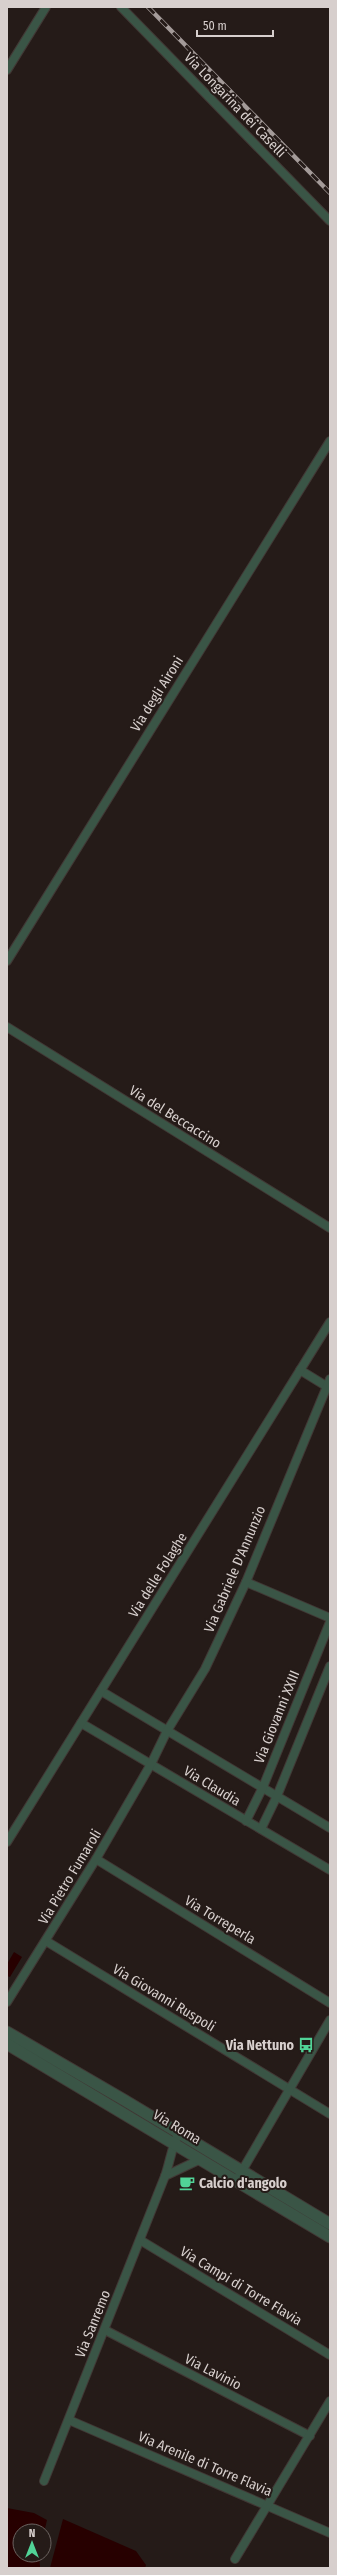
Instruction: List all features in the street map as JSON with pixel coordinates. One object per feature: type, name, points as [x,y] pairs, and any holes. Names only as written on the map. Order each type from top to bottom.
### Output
[{"type":"street","points":[[7,70],[46,7]]},
{"type":"street","name":"Via Longarina dei Caselli","points":[[121,7],[330,221]]},
{"type":"street","name":"Via degli Aironi","points":[[7,961],[330,441]]},
{"type":"street","name":"Via del Beccaccino","points":[[7,1027],[330,1228]]},
{"type":"street","name":"Via delle Folaghe","points":[[7,1842],[330,1322]]},
{"type":"street","points":[[300,1370],[328,1382]]},
{"type":"street","name":"Via Gabriele D'Annunzio","points":[[151,1764],[167,1731],[205,1669],[246,1582],[328,1382]]},
{"type":"street","points":[[246,1582],[330,1618]]},
{"type":"street","name":"Via Giovanni XXIII","points":[[246,1821],[263,1787],[330,1622]]},
{"type":"street","points":[[261,1829],[277,1796],[330,1666]]},
{"type":"street","name":"Via Claudia","points":[[102,1691],[330,1828]]},
{"type":"street","name":"Via Claudia","points":[[81,1724],[330,1870]]},
{"type":"street","name":"Via Pietro Fumaroli","points":[[7,2002],[46,1942],[151,1764]]},
{"type":"street","name":"Via Torreperla","points":[[96,1859],[330,2003]]},
{"type":"street","name":"Via Giovanni Ruspoli","points":[[46,1942],[330,2114]]},
{"type":"street","points":[[240,2176],[330,2020]]},
{"type":"street","name":"Via Roma","points":[[7,2032],[240,2176],[330,2237]]},
{"type":"street","name":"Via Roma","points":[[7,2044],[177,2137],[201,2159],[240,2176],[330,2224]]},
{"type":"street","name":"Via Sanremo","points":[[44,2481],[165,2176],[175,2148],[177,2137]]},
{"type":"street","points":[[165,2176],[201,2159]]},
{"type":"street","name":"Via Campi di Torre Flavia","points":[[140,2240],[330,2355]]},
{"type":"street","name":"Via Lavinio","points":[[105,2330],[310,2436]]},
{"type":"street","points":[[235,2559],[330,2401]]},
{"type":"street","name":"Via Arenile di Torre Flavia","points":[[69,2420],[330,2533]]},
{"type":"shaded area","points":[[14,1952],[22,1957],[10,1977],[7,1976],[7,1964]]},
{"type":"shaded area","points":[[7,2508],[34,2513],[47,2520],[46,2523],[12,2523],[12,2563],[40,2563],[40,2567],[43,2568],[7,2568]]},
{"type":"shaded area","points":[[63,2519],[136,2551],[146,2565],[145,2568],[50,2568]]},
{"type":"railway","points":[[148,7],[330,193]]},
{"type":"place","name":"Via Nettuno","points":[[306,2045]]},
{"type":"place","name":"Calcio d'angolo","points":[[187,2183]]}]
